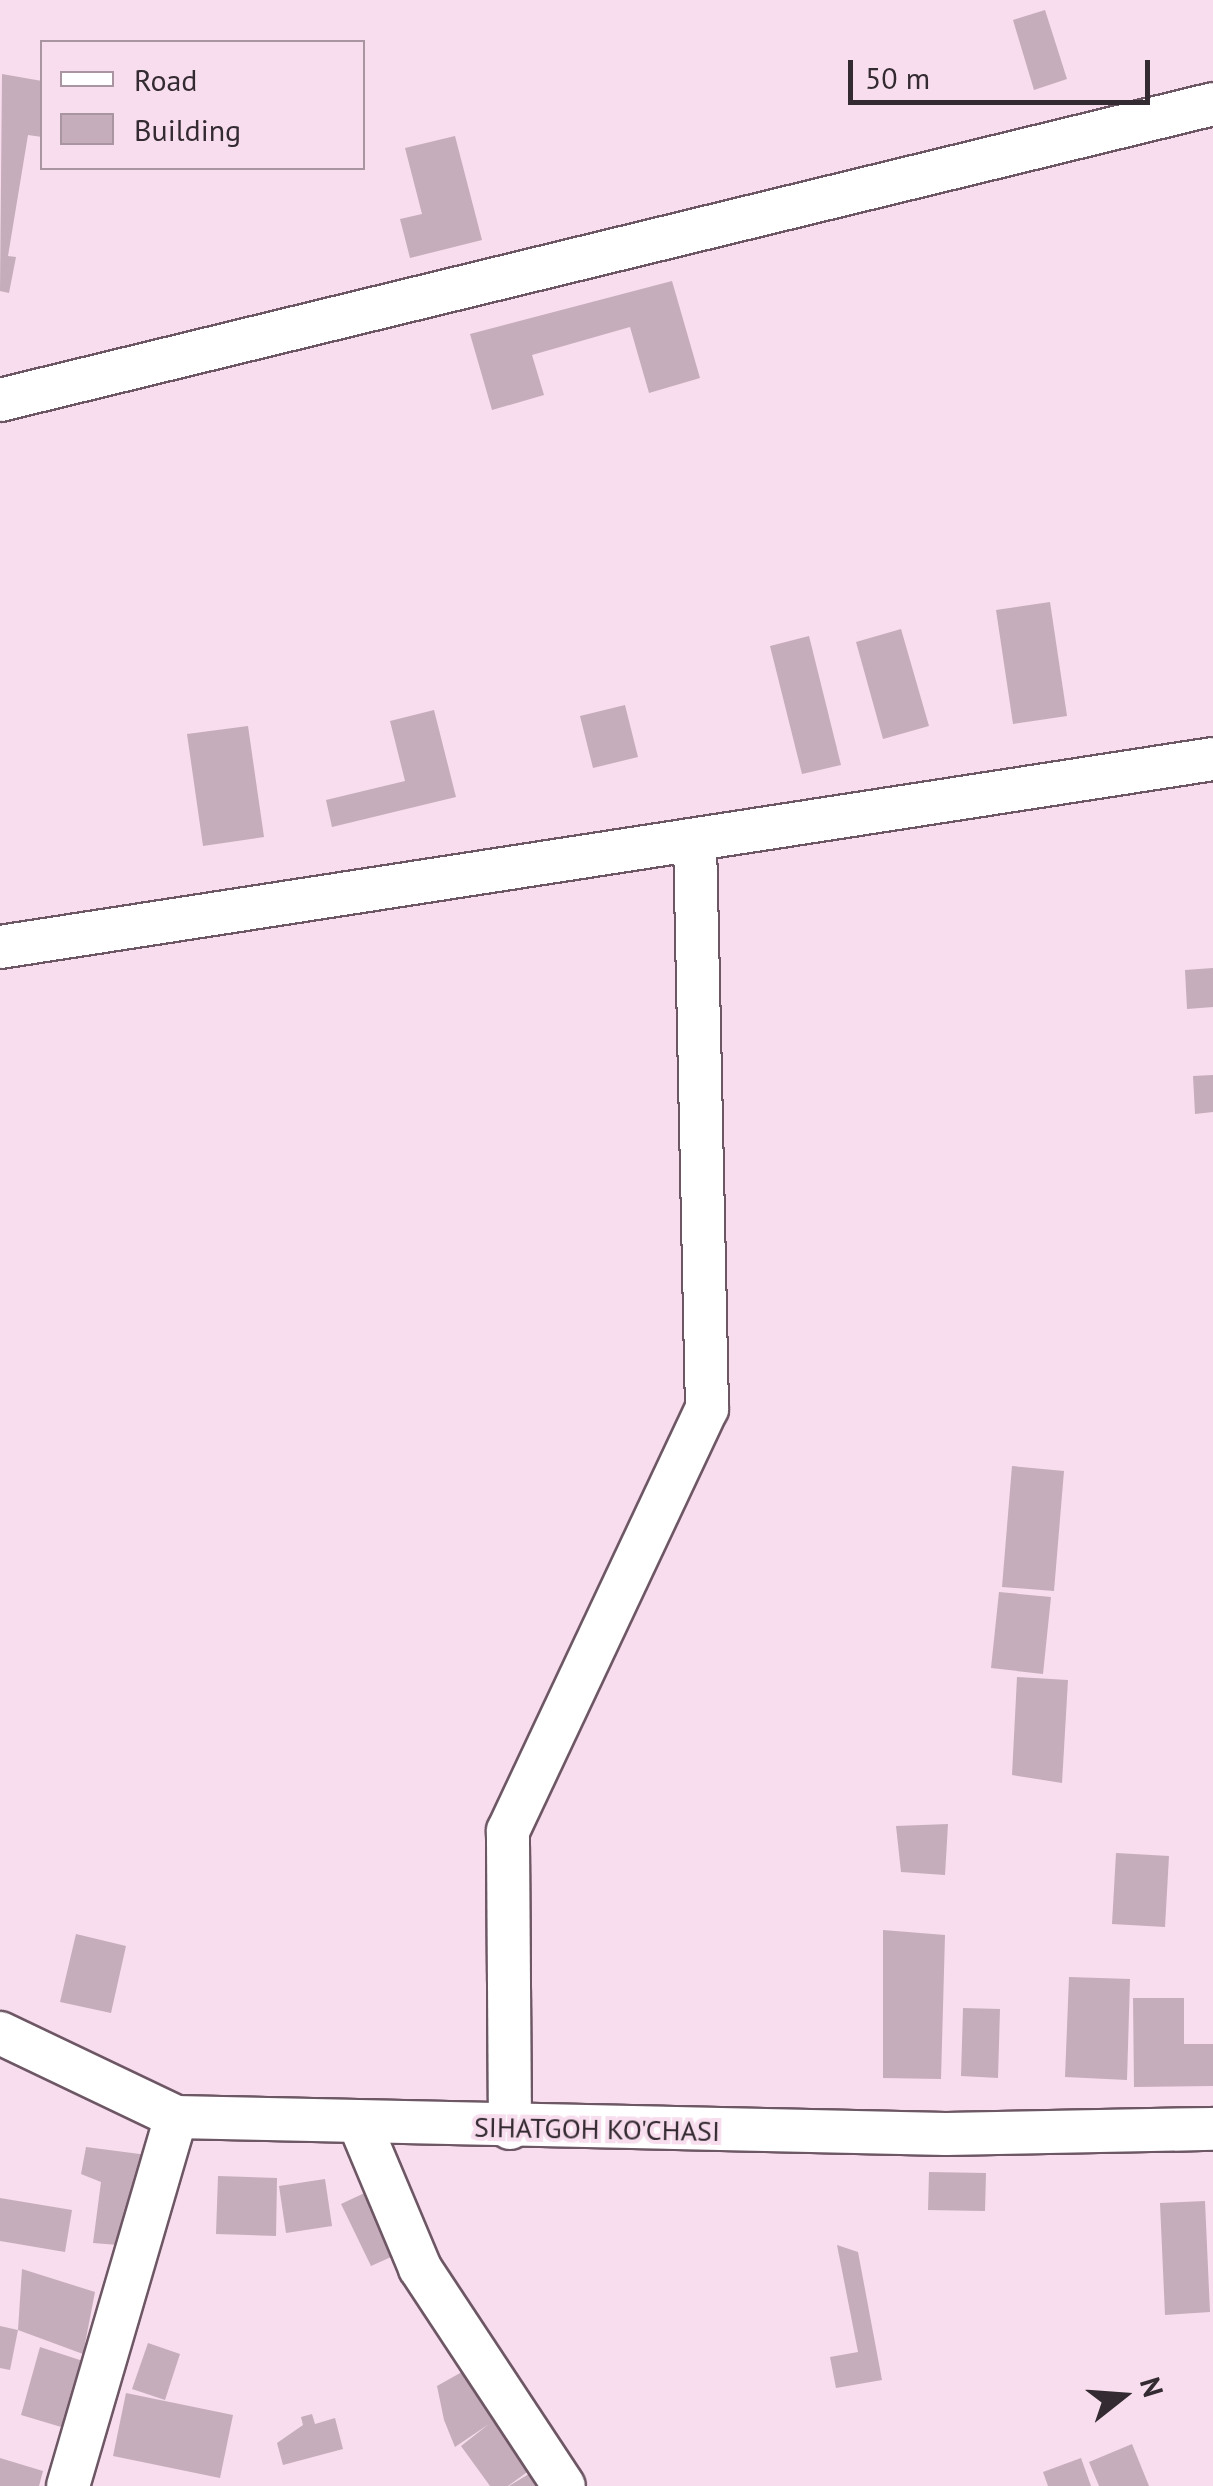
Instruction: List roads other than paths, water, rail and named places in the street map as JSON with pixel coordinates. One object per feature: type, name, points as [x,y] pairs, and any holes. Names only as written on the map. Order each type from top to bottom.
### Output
[{"type":"street","points":[[0,400],[1213,104]]},
{"type":"street","points":[[0,947],[1213,759]]},
{"type":"street","points":[[510,2128],[508,1831],[707,1409],[696,841]]},
{"type":"street","name":"SIHATGOH KO'CHASI","points":[[0,2033],[176,2116],[360,2126],[946,2134],[1213,2129]]},
{"type":"street","points":[[68,2486],[176,2116]]},
{"type":"street","points":[[360,2126],[420,2268],[564,2486]]}]
